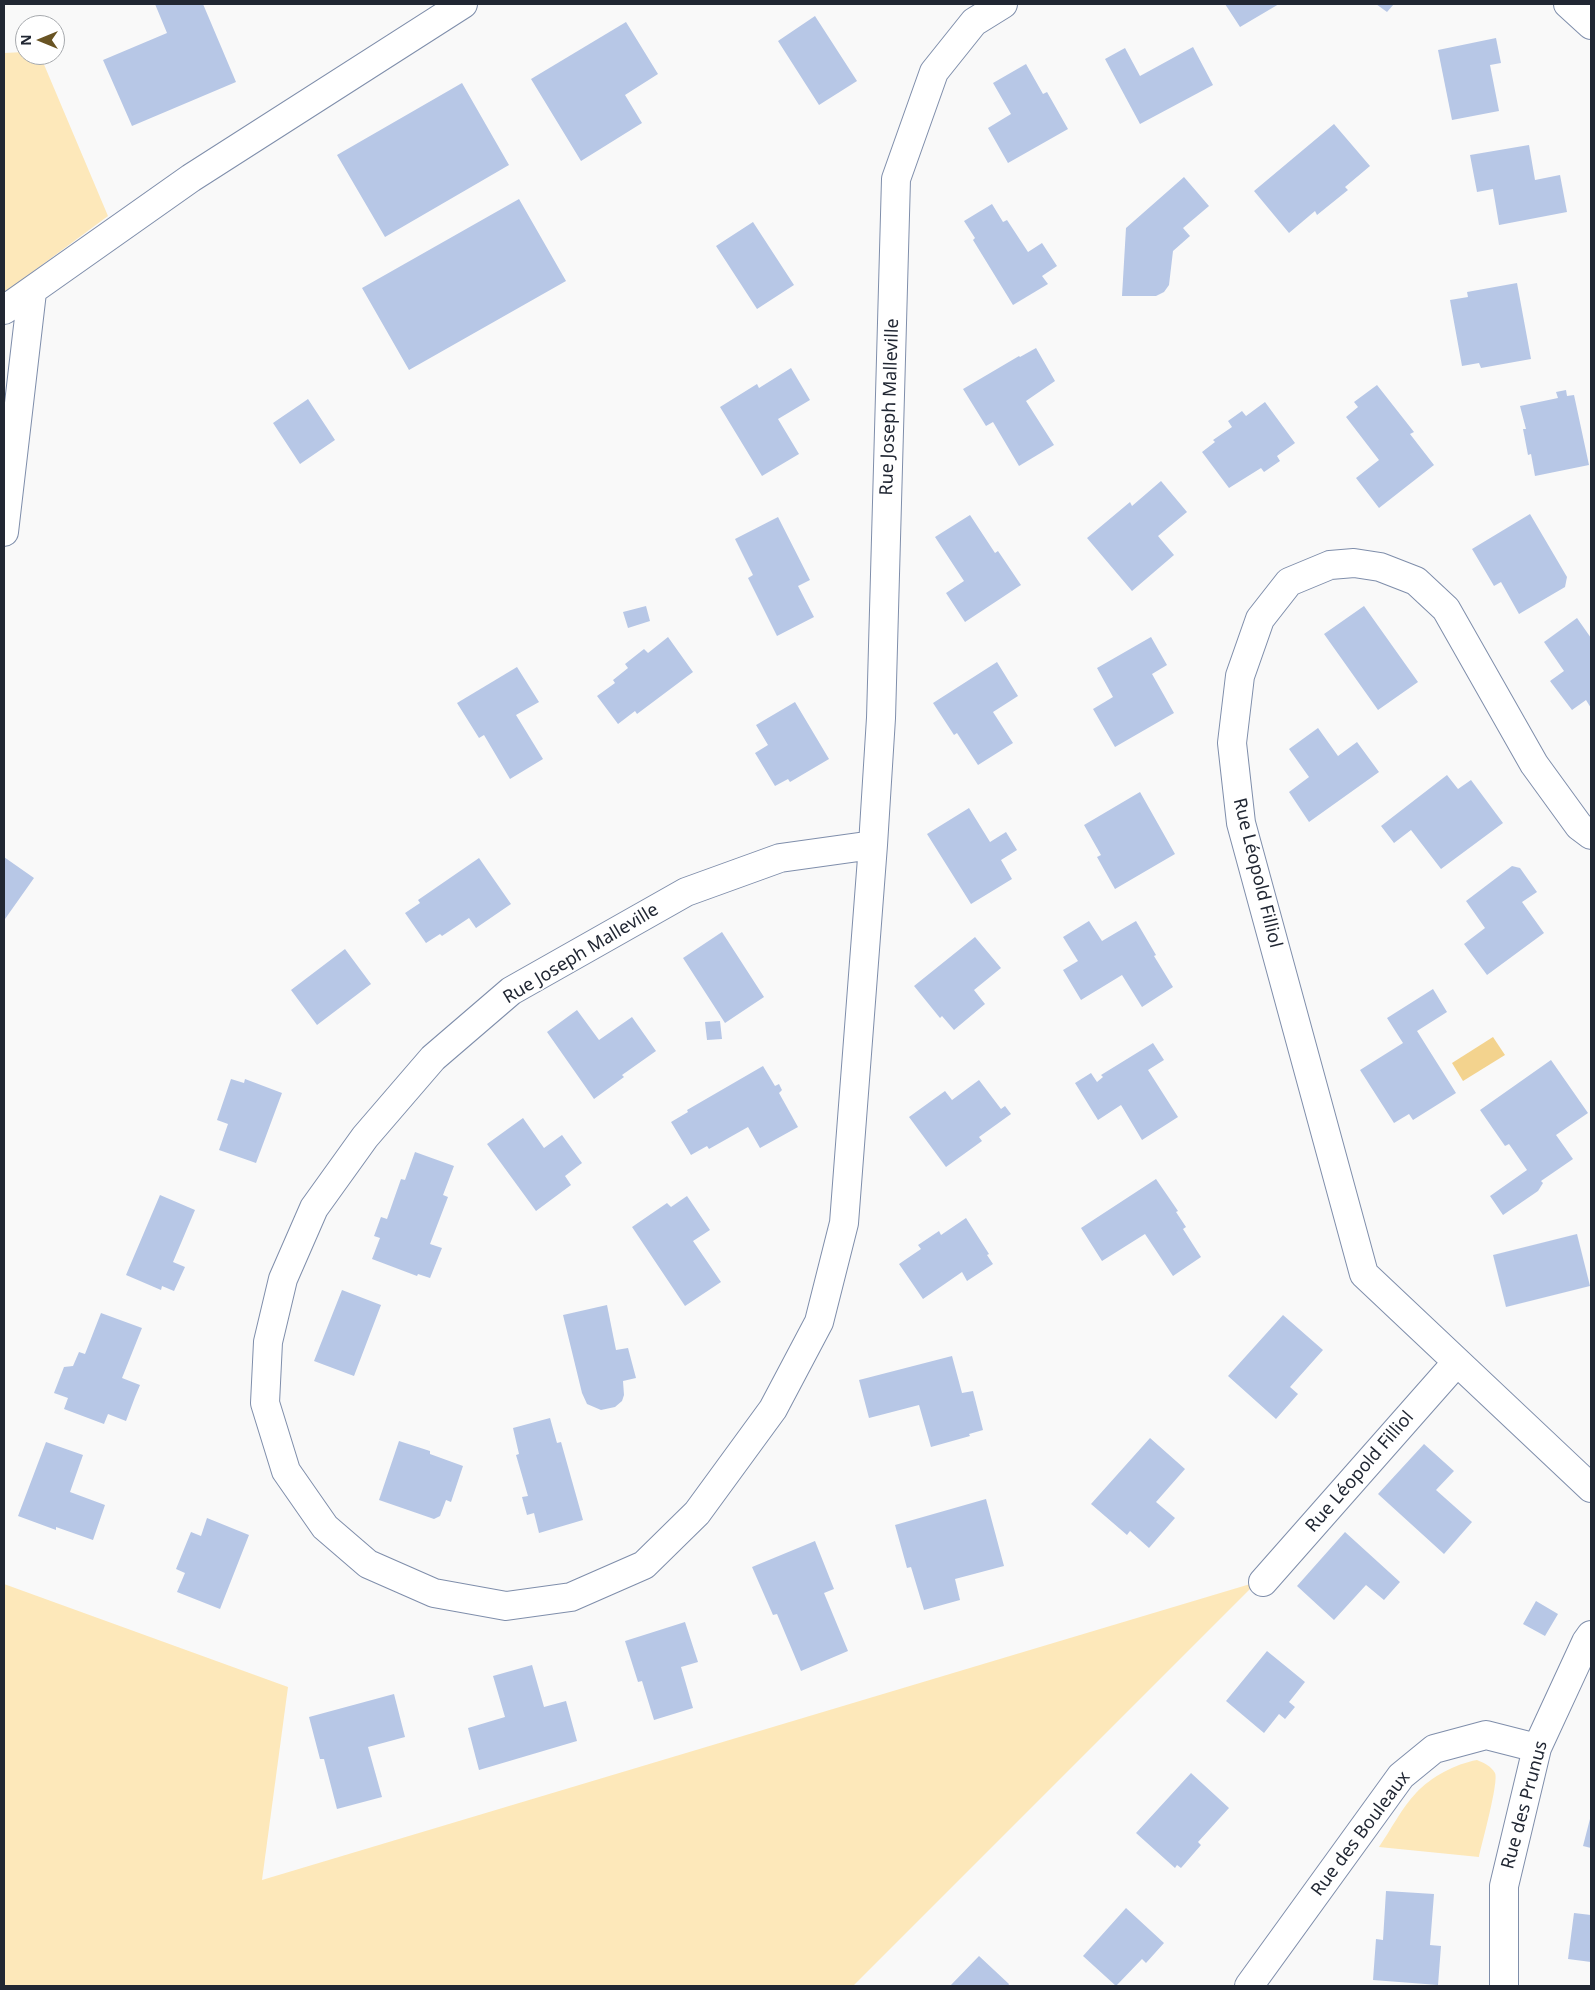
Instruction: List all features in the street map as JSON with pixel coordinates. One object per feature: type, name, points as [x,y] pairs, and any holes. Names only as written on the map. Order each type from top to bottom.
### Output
[{"type":"street","points":[[4,310],[191,178],[463,4]]},
{"type":"street","name":"Rue Joseph Malleville","points":[[872,845],[780,858],[686,892],[511,991],[433,1058],[365,1137],[314,1208],[283,1279],[268,1342],[265,1403],[286,1471],[325,1527],[368,1564],[434,1593],[506,1606],[571,1598],[644,1565],[697,1513],[772,1409],[820,1322],[844,1223],[872,845],[881,718],[896,179],[934,72],[974,22],[1003,4]]},
{"type":"street","points":[[1568,4],[1591,25]]},
{"type":"street","points":[[4,532],[32,292]]},
{"type":"street","name":"Rue Léopold Filliol","points":[[1591,835],[1579,826],[1534,764],[1446,609],[1416,581],[1380,567],[1354,563],[1330,565],[1289,582],[1260,619],[1240,676],[1232,743],[1241,823],[1364,1274],[1591,1488]]},
{"type":"street","name":"Rue Léopold Filliol","points":[[1263,1582],[1457,1362]]},
{"type":"street","name":"Rue des Prunus","points":[[1504,1986],[1504,1886],[1537,1748],[1591,1635]]},
{"type":"street","name":"Rue des Bouleaux","points":[[1249,1986],[1401,1776],[1434,1749],[1486,1735],[1537,1748]]},
{"type":"shaded area","points":[[15,52],[15,65],[44,65],[108,216],[4,293],[4,53]]},
{"type":"shaded area","points":[[1493,1037],[1505,1055],[1463,1081],[1452,1063]]},
{"type":"shaded area","points":[[1257,1582],[853,1986],[4,1986],[4,1584],[288,1687],[262,1880]]},
{"type":"shaded area","points":[[1477,1760],[1491,1768],[1495,1773],[1496,1779],[1479,1857],[1379,1847],[1411,1798],[1422,1787],[1452,1768]]},
{"type":"building","points":[[155,4],[203,4],[236,82],[132,126],[103,60],[167,33]]},
{"type":"building","points":[[1225,4],[1279,4],[1240,27]]},
{"type":"building","points":[[1376,4],[1394,4],[1387,12]]},
{"type":"building","points":[[815,16],[857,81],[819,105],[778,41]]},
{"type":"building","points":[[626,22],[658,74],[625,95],[642,123],[581,161],[531,79]]},
{"type":"building","points":[[1496,38],[1501,63],[1490,65],[1499,111],[1452,120],[1438,50]]},
{"type":"building","points":[[1193,47],[1213,85],[1140,124],[1105,59],[1125,48],[1140,76]]},
{"type":"building","points":[[1026,64],[1043,94],[1047,92],[1068,129],[1008,163],[988,128],[1011,114],[993,83]]},
{"type":"building","points":[[462,83],[509,165],[385,237],[337,155]]},
{"type":"building","points":[[1334,124],[1370,166],[1345,187],[1348,190],[1317,215],[1315,211],[1289,233],[1254,191]]},
{"type":"building","points":[[1529,145],[1535,180],[1560,175],[1567,212],[1499,225],[1493,189],[1477,192],[1470,155]]},
{"type":"building","points":[[1184,177],[1209,206],[1183,228],[1190,236],[1173,251],[1169,285],[1164,292],[1156,296],[1122,296],[1126,228]]},
{"type":"building","points":[[519,199],[566,281],[409,370],[362,288]]},
{"type":"building","points":[[992,204],[1003,222],[1007,220],[1028,252],[1042,243],[1057,266],[1042,276],[1048,284],[1013,305],[973,240],[975,238],[964,221]]},
{"type":"building","points":[[753,222],[794,285],[757,309],[716,246]]},
{"type":"building","points":[[1517,283],[1531,359],[1481,368],[1479,363],[1462,366],[1450,300],[1468,297],[1467,292]]},
{"type":"building","points":[[1036,348],[1055,381],[1026,401],[1054,445],[1019,466],[993,422],[986,426],[963,389]]},
{"type":"building","points":[[791,368],[810,400],[778,419],[799,454],[762,476],[720,407],[757,384],[759,388]]},
{"type":"building","points":[[1377,385],[1414,432],[1410,434],[1434,465],[1379,508],[1356,478],[1379,460],[1346,417],[1358,407],[1354,402]]},
{"type":"building","points":[[1566,390],[1567,396],[1574,395],[1589,465],[1535,476],[1531,454],[1528,455],[1523,429],[1526,429],[1520,406],[1558,398],[1556,392]]},
{"type":"building","points":[[308,399],[335,440],[300,464],[273,423]]},
{"type":"building","points":[[1265,402],[1295,443],[1277,456],[1280,461],[1264,472],[1261,468],[1229,488],[1202,452],[1215,442],[1213,440],[1232,427],[1228,421],[1242,411],[1246,416]]},
{"type":"building","points":[[1161,481],[1187,512],[1158,536],[1174,555],[1132,591],[1087,538],[1130,502],[1132,506]]},
{"type":"building","points":[[1530,514],[1567,577],[1565,587],[1519,614],[1501,582],[1494,586],[1472,549]]},
{"type":"building","points":[[970,515],[995,553],[998,551],[1021,585],[965,622],[946,593],[964,581],[935,537]]},
{"type":"building","points":[[778,517],[810,580],[798,586],[814,617],[777,636],[748,578],[753,575],[735,539]]},
{"type":"building","points":[[646,606],[650,621],[628,628],[623,612]]},
{"type":"building","points":[[1364,606],[1418,682],[1378,710],[1324,634]]},
{"type":"building","points":[[1577,618],[1591,638],[1591,708],[1586,700],[1572,710],[1550,681],[1564,671],[1544,642]]},
{"type":"building","points":[[668,637],[693,672],[637,714],[635,711],[618,724],[597,696],[615,683],[613,680],[628,668],[625,664],[644,649],[648,653]]},
{"type":"building","points":[[1151,637],[1167,665],[1152,674],[1174,713],[1115,747],[1093,709],[1113,697],[1097,668]]},
{"type":"building","points":[[997,662],[1018,696],[993,712],[1013,743],[978,765],[957,733],[954,735],[933,703]]},
{"type":"building","points":[[517,667],[539,702],[516,715],[543,759],[510,779],[484,735],[479,738],[457,703]]},
{"type":"building","points":[[795,702],[829,759],[790,782],[788,779],[775,786],[755,753],[768,745],[756,725]]},
{"type":"building","points":[[1318,728],[1338,756],[1357,742],[1379,772],[1309,822],[1289,792],[1309,777],[1289,749]]},
{"type":"building","points":[[1447,775],[1458,789],[1471,780],[1503,823],[1441,869],[1411,830],[1394,843],[1381,826]]},
{"type":"building","points":[[1140,792],[1175,854],[1115,889],[1097,857],[1101,855],[1084,825]]},
{"type":"building","points":[[969,808],[990,842],[1006,832],[1017,850],[1001,860],[1012,879],[971,904],[927,834]]},
{"type":"building","points":[[4,857],[34,878],[5,919],[4,918]]},
{"type":"building","points":[[479,858],[511,904],[476,928],[469,918],[442,936],[440,934],[426,943],[405,913],[420,903],[418,900]]},
{"type":"building","points":[[1512,866],[1520,868],[1537,892],[1522,902],[1544,933],[1487,975],[1464,944],[1485,928],[1466,901]]},
{"type":"building","points":[[1089,921],[1102,941],[1136,921],[1173,987],[1142,1007],[1122,975],[1081,1000],[1063,970],[1078,961],[1063,937]]},
{"type":"building","points":[[722,932],[764,997],[725,1023],[683,958]]},
{"type":"building","points":[[975,937],[1001,968],[974,990],[985,1004],[954,1030],[942,1016],[940,1018],[914,986]]},
{"type":"building","points":[[345,949],[371,984],[317,1025],[291,990]]},
{"type":"building","points":[[1433,989],[1447,1012],[1417,1031],[1456,1093],[1413,1120],[1409,1114],[1394,1123],[1360,1070],[1403,1043],[1387,1018]]},
{"type":"building","points":[[577,1010],[599,1040],[632,1017],[656,1051],[622,1075],[624,1077],[594,1099],[547,1032]]},
{"type":"building","points":[[720,1021],[722,1039],[707,1040],[705,1022]]},
{"type":"building","points":[[1153,1043],[1164,1060],[1148,1070],[1178,1117],[1142,1140],[1121,1105],[1098,1120],[1075,1083],[1091,1073],[1097,1082],[1103,1077],[1101,1075]]},
{"type":"building","points":[[1551,1060],[1588,1113],[1556,1135],[1573,1159],[1541,1181],[1543,1183],[1538,1191],[1503,1215],[1490,1196],[1527,1170],[1509,1144],[1505,1146],[1480,1110]]},
{"type":"building","points":[[763,1066],[775,1086],[779,1084],[782,1090],[779,1093],[798,1127],[760,1148],[748,1127],[709,1149],[707,1146],[691,1155],[671,1122],[688,1112],[687,1110]]},
{"type":"building","points":[[231,1079],[244,1083],[245,1079],[282,1093],[256,1163],[219,1150],[228,1124],[217,1120]]},
{"type":"building","points":[[979,1080],[1001,1109],[1005,1106],[1011,1114],[979,1137],[982,1141],[946,1167],[909,1117],[945,1091],[952,1100]]},
{"type":"building","points":[[523,1118],[544,1148],[562,1135],[582,1163],[565,1176],[571,1185],[536,1211],[487,1144]]},
{"type":"building","points":[[415,1152],[454,1166],[443,1195],[448,1197],[430,1244],[442,1248],[430,1278],[418,1274],[417,1276],[372,1259],[380,1238],[374,1236],[381,1217],[387,1219],[401,1179],[405,1180]]},
{"type":"building","points":[[1156,1179],[1178,1211],[1176,1212],[1186,1227],[1183,1229],[1201,1257],[1173,1276],[1145,1234],[1102,1261],[1081,1228]]},
{"type":"building","points":[[160,1195],[195,1210],[173,1262],[185,1267],[174,1291],[162,1286],[161,1290],[126,1275]]},
{"type":"building","points":[[687,1196],[710,1230],[693,1241],[721,1282],[685,1306],[632,1227],[667,1203],[671,1207]]},
{"type":"building","points":[[966,1218],[989,1254],[987,1255],[993,1264],[967,1281],[962,1272],[923,1299],[899,1264],[921,1249],[918,1245],[939,1231],[941,1235]]},
{"type":"building","points":[[1577,1234],[1590,1286],[1506,1307],[1493,1255]]},
{"type":"building","points":[[342,1290],[381,1305],[354,1376],[314,1361]]},
{"type":"building","points":[[607,1305],[616,1350],[628,1348],[636,1378],[623,1381],[624,1395],[622,1401],[615,1407],[601,1410],[587,1404],[582,1393],[563,1315]]},
{"type":"building","points":[[101,1313],[142,1328],[122,1378],[140,1385],[126,1421],[108,1414],[104,1424],[64,1409],[68,1398],[54,1393],[64,1367],[73,1366],[79,1352],[85,1354]]},
{"type":"building","points":[[1283,1315],[1323,1350],[1290,1387],[1298,1394],[1276,1419],[1228,1376]]},
{"type":"building","points":[[952,1356],[962,1393],[973,1391],[983,1430],[969,1434],[970,1436],[931,1447],[919,1405],[869,1418],[859,1380]]},
{"type":"building","points":[[550,1418],[557,1443],[561,1442],[583,1520],[539,1533],[534,1513],[527,1515],[522,1497],[528,1496],[516,1455],[519,1454],[513,1428]]},
{"type":"building","points":[[1150,1438],[1185,1469],[1156,1502],[1175,1518],[1149,1548],[1130,1531],[1127,1535],[1091,1504]]},
{"type":"building","points":[[399,1441],[430,1451],[430,1454],[463,1466],[451,1502],[446,1500],[440,1516],[434,1519],[379,1500]]},
{"type":"building","points":[[46,1442],[83,1455],[70,1492],[105,1505],[93,1540],[56,1527],[56,1530],[18,1516]]},
{"type":"building","points":[[1424,1444],[1454,1471],[1436,1490],[1472,1522],[1444,1554],[1378,1494]]},
{"type":"building","points":[[986,1499],[1004,1566],[955,1579],[960,1600],[924,1610],[911,1567],[907,1568],[895,1525]]},
{"type":"building","points":[[207,1518],[249,1535],[220,1609],[177,1592],[185,1573],[176,1569],[191,1532],[201,1536]]},
{"type":"building","points":[[1345,1532],[1400,1582],[1384,1600],[1366,1585],[1334,1620],[1297,1586]]},
{"type":"building","points":[[815,1541],[834,1589],[824,1593],[848,1651],[801,1671],[777,1614],[773,1615],[752,1567]]},
{"type":"building","points":[[1536,1601],[1558,1614],[1545,1636],[1523,1624]]},
{"type":"building","points":[[685,1622],[698,1662],[681,1667],[693,1708],[654,1720],[642,1681],[638,1682],[625,1641]]},
{"type":"building","points":[[1267,1651],[1305,1682],[1289,1702],[1295,1707],[1285,1719],[1279,1714],[1264,1733],[1226,1701]]},
{"type":"building","points":[[532,1665],[544,1707],[566,1701],[577,1741],[479,1770],[468,1728],[505,1717],[493,1676]]},
{"type":"building","points":[[394,1694],[405,1737],[368,1747],[382,1797],[337,1809],[324,1759],[320,1759],[309,1717]]},
{"type":"building","points":[[1191,1773],[1229,1808],[1198,1842],[1201,1845],[1181,1868],[1177,1865],[1175,1868],[1136,1833]]},
{"type":"building","points":[[1591,1815],[1591,1848],[1583,1846]]},
{"type":"building","points":[[1386,1891],[1434,1894],[1430,1945],[1441,1946],[1438,1985],[1373,1980],[1376,1939],[1383,1940]]},
{"type":"building","points":[[1126,1908],[1164,1943],[1146,1963],[1142,1959],[1116,1986],[1083,1956]]},
{"type":"building","points":[[1574,1913],[1591,1915],[1591,1962],[1568,1959]]},
{"type":"building","points":[[979,1956],[1009,1984],[1008,1986],[950,1986]]}]
